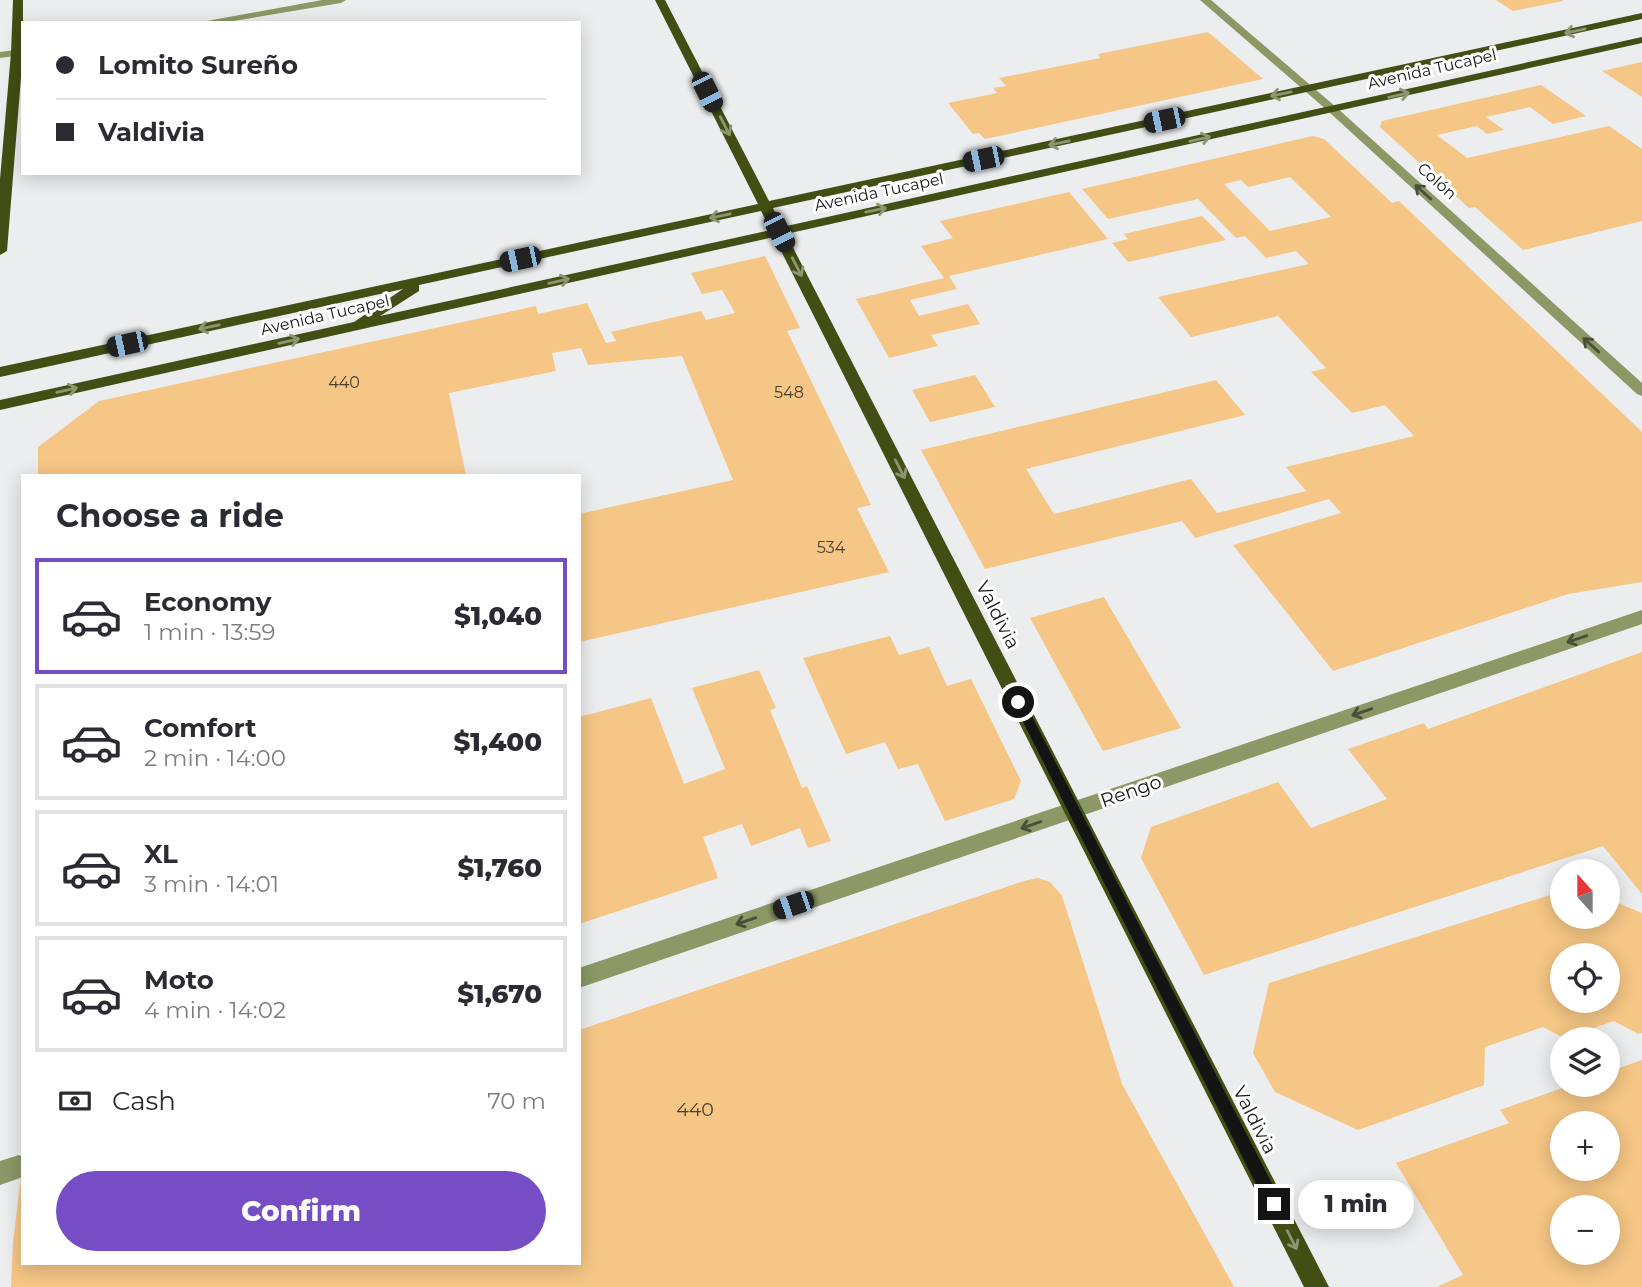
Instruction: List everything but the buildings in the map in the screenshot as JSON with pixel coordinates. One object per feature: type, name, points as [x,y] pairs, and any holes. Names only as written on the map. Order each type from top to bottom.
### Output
[{"type":"main road","points":[[0,251],[20,52],[19,0]]},
{"type":"main road","name":"Valdivia","points":[[660,0],[1317,1287]]},
{"type":"main road","name":"Avenida Tucapel","points":[[0,372],[1642,16]]},
{"type":"main road","name":"Avenida Tucapel","points":[[0,405],[1642,40]]},
{"type":"main road","points":[[355,326],[389,302],[443,276]]},
{"type":"street","points":[[213,21],[341,0]]},
{"type":"street","name":"Colón","points":[[1205,0],[1332,109],[1642,391]]},
{"type":"street","points":[[0,55],[20,52]]},
{"type":"street","name":"Rengo","points":[[581,977],[1642,617]]},
{"type":"route","points":[[1018,702],[1274,1204]]}]
